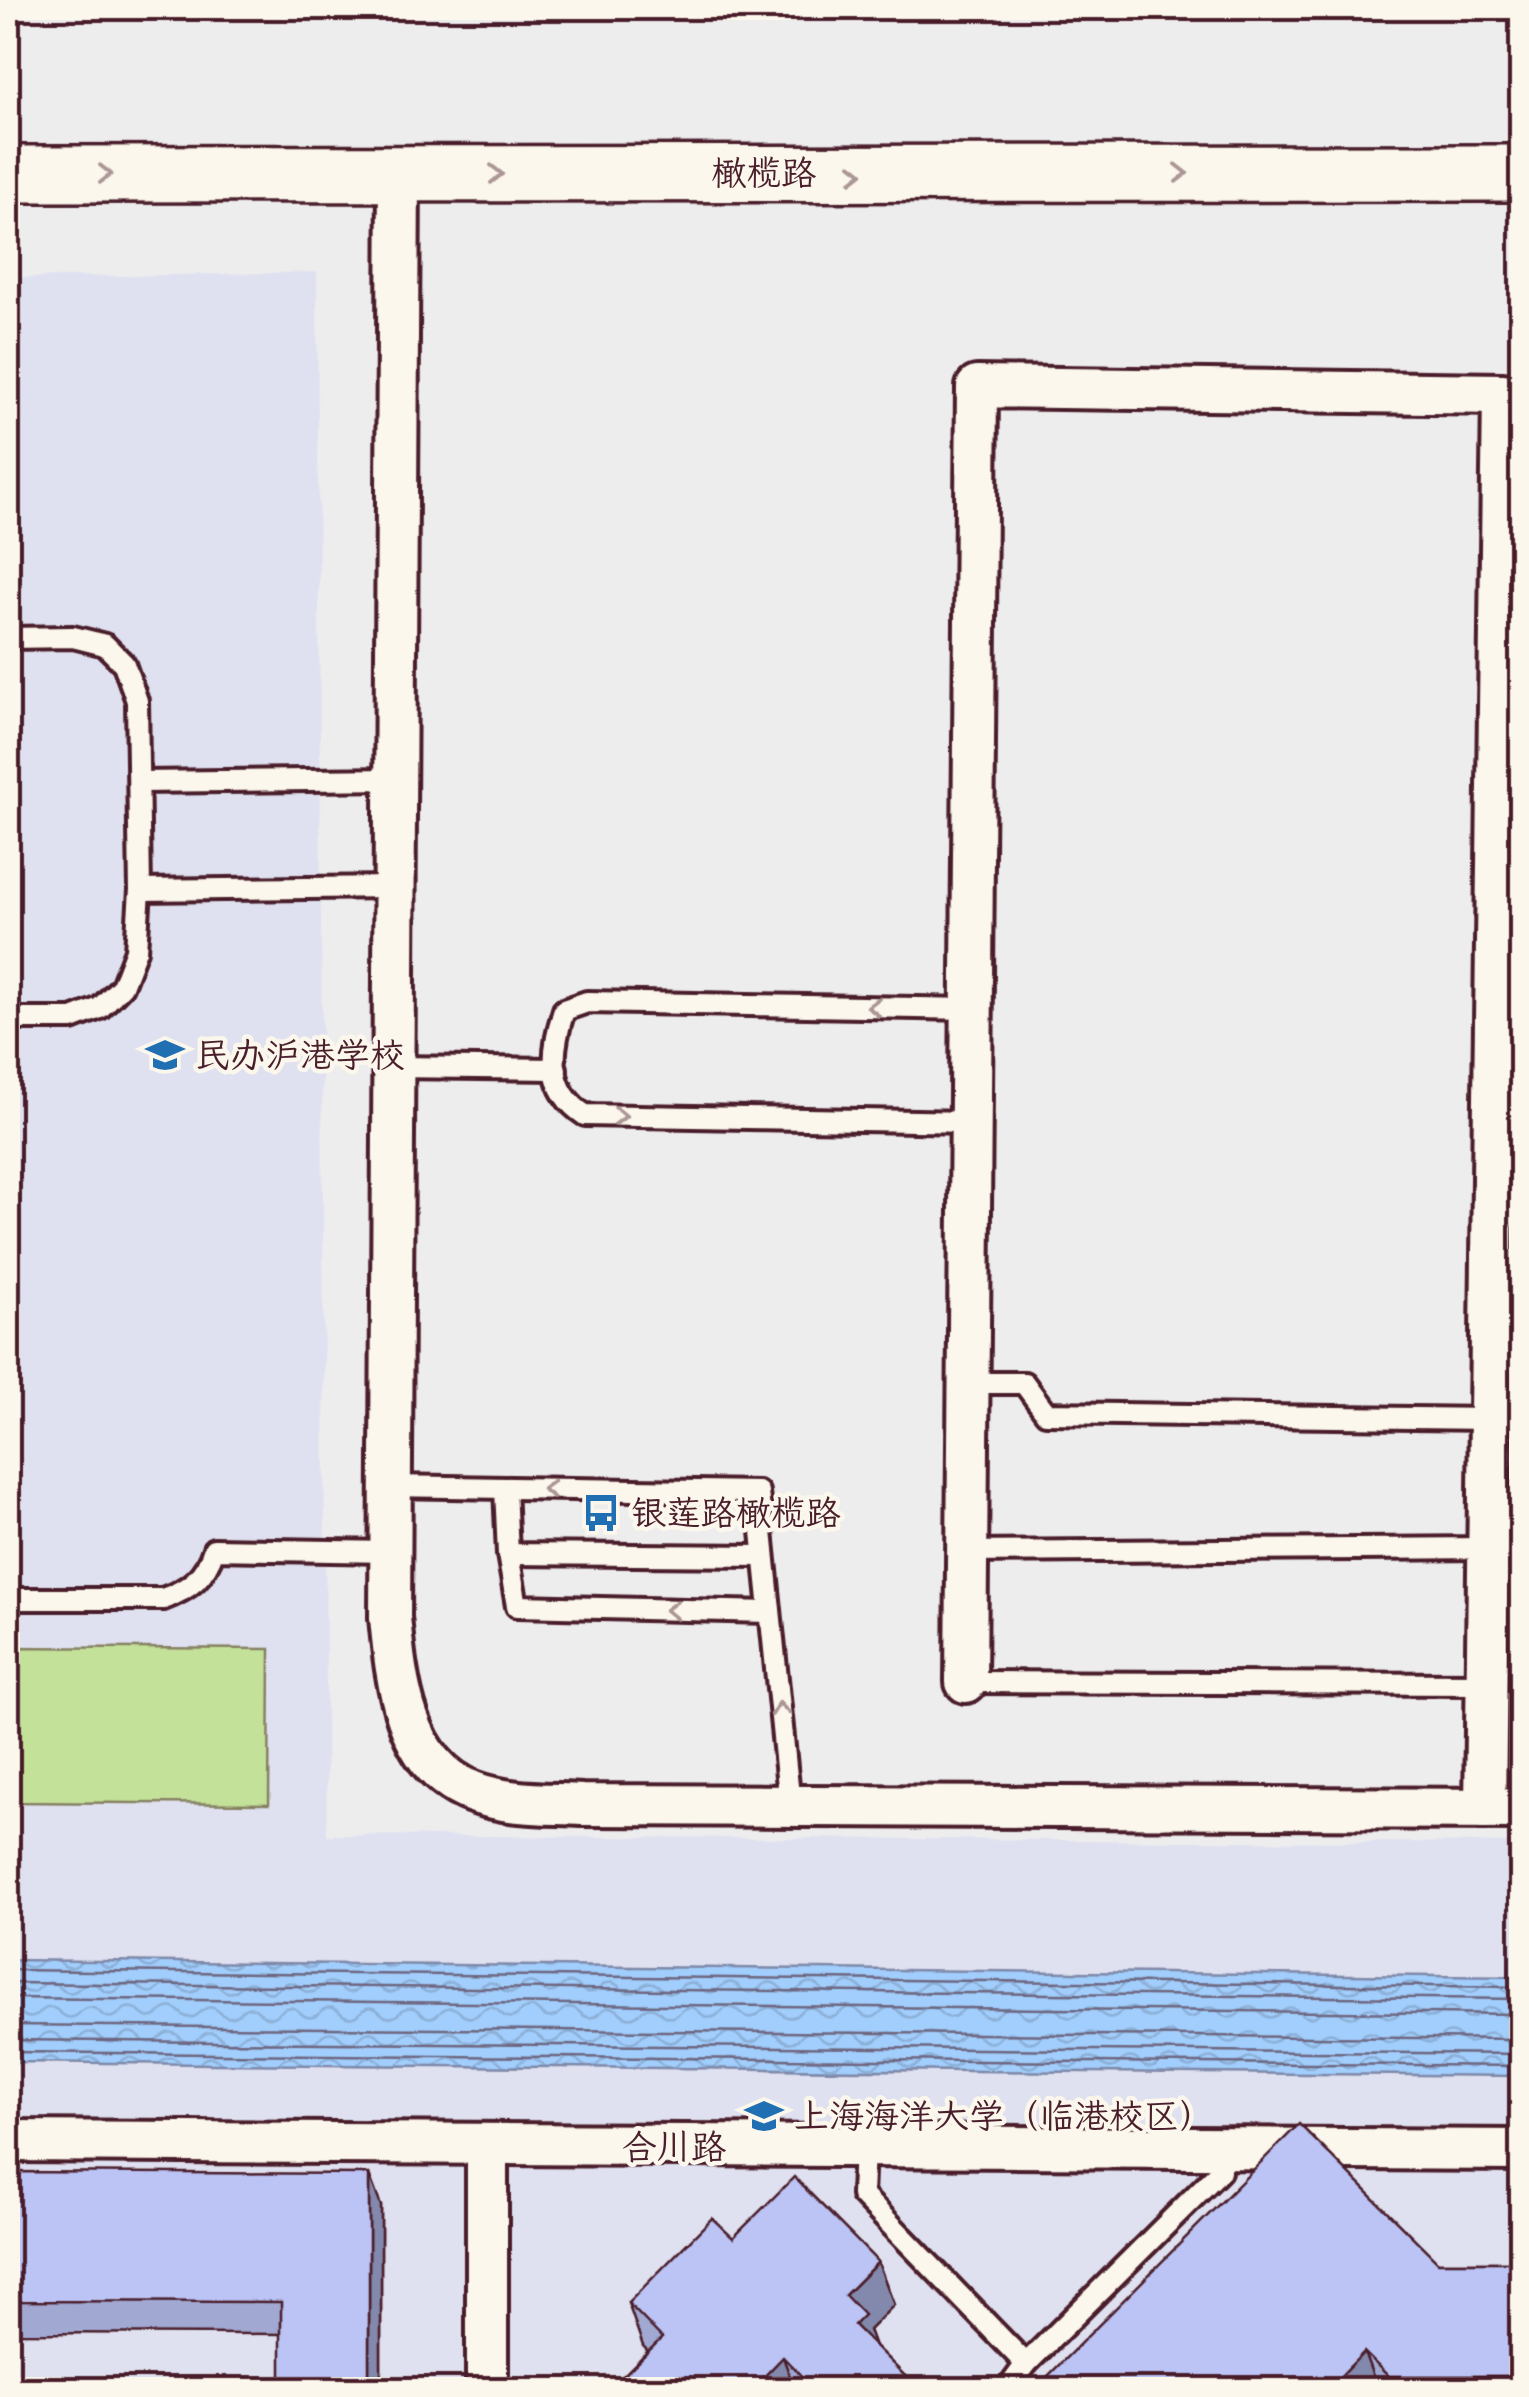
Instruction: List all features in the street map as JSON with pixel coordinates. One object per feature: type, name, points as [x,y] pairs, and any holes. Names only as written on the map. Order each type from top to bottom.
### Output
[{"type":"main road","name":"橄榄路","points":[[8,174],[1522,173]]},
{"type":"street","points":[[399,174],[390,1618],[396,1681],[409,1724],[438,1771],[471,1792],[513,1802],[1503,1809],[1486,1684],[1503,394],[977,387],[966,1682]]},
{"type":"street","name":"合川路","points":[[8,2141],[1522,2150]]},
{"type":"street","points":[[487,2146],[487,2390]]},
{"type":"lane","points":[[8,638],[73,637],[105,645],[124,664],[138,702],[140,890],[136,950],[122,986],[100,1008],[72,1019],[8,1019]]},
{"type":"lane","points":[[139,782],[394,779]]},
{"type":"lane","points":[[140,890],[394,887]]},
{"type":"lane","points":[[971,1122],[585,1115],[567,1103],[556,1084],[556,1035],[564,1010],[587,1002],[972,1009]]},
{"type":"lane","points":[[392,1067],[556,1069]]},
{"type":"lane","points":[[968,1383],[1024,1383],[1046,1413],[1490,1418]]},
{"type":"lane","points":[[390,1486],[758,1492],[790,1806]]},
{"type":"lane","points":[[505,1488],[508,1554],[518,1606],[770,1612]]},
{"type":"lane","points":[[967,1552],[1488,1548]]},
{"type":"lane","points":[[8,1599],[163,1600],[188,1590],[208,1570],[214,1549],[390,1552]]},
{"type":"lane","points":[[508,1554],[764,1556]]},
{"type":"lane","points":[[966,1682],[1486,1684]]},
{"type":"lane","points":[[864,2147],[862,2195],[1026,2364]]},
{"type":"lane","points":[[1007,2390],[1026,2364],[1220,2171],[1220,2147]]},
{"type":"shaded area","name":"上海海洋大学（临港校区）","points":[[317,272],[327,1835],[1521,1843],[1521,2389],[8,2389],[8,278]]},
{"type":"green space","points":[[8,1647],[270,1649],[269,1804],[8,1802]]},
{"type":"water","points":[[8,1960],[1521,1977],[1521,2076],[8,2062]]},
{"type":"building","points":[[1299,2124],[1438,2262],[1522,2262],[1522,2376],[1388,2376],[1364,2352],[1327,2390],[1034,2390]]},
{"type":"building","points":[[8,2172],[369,2174],[369,2390],[281,2390],[281,2302],[8,2301]]},
{"type":"building","points":[[794,2177],[878,2262],[845,2295],[864,2315],[854,2325],[919,2390],[815,2390],[783,2357],[751,2390],[626,2390],[618,2381],[662,2338],[628,2303],[712,2218],[733,2238]]},
{"type":"place","name":"民办沪港学校","points":[[165,1055]]},
{"type":"place","name":"银莲路橄榄路","points":[[601,1513]]},
{"type":"place","name":"上海海洋大学（临港校区）","points":[[764,2116]]}]
